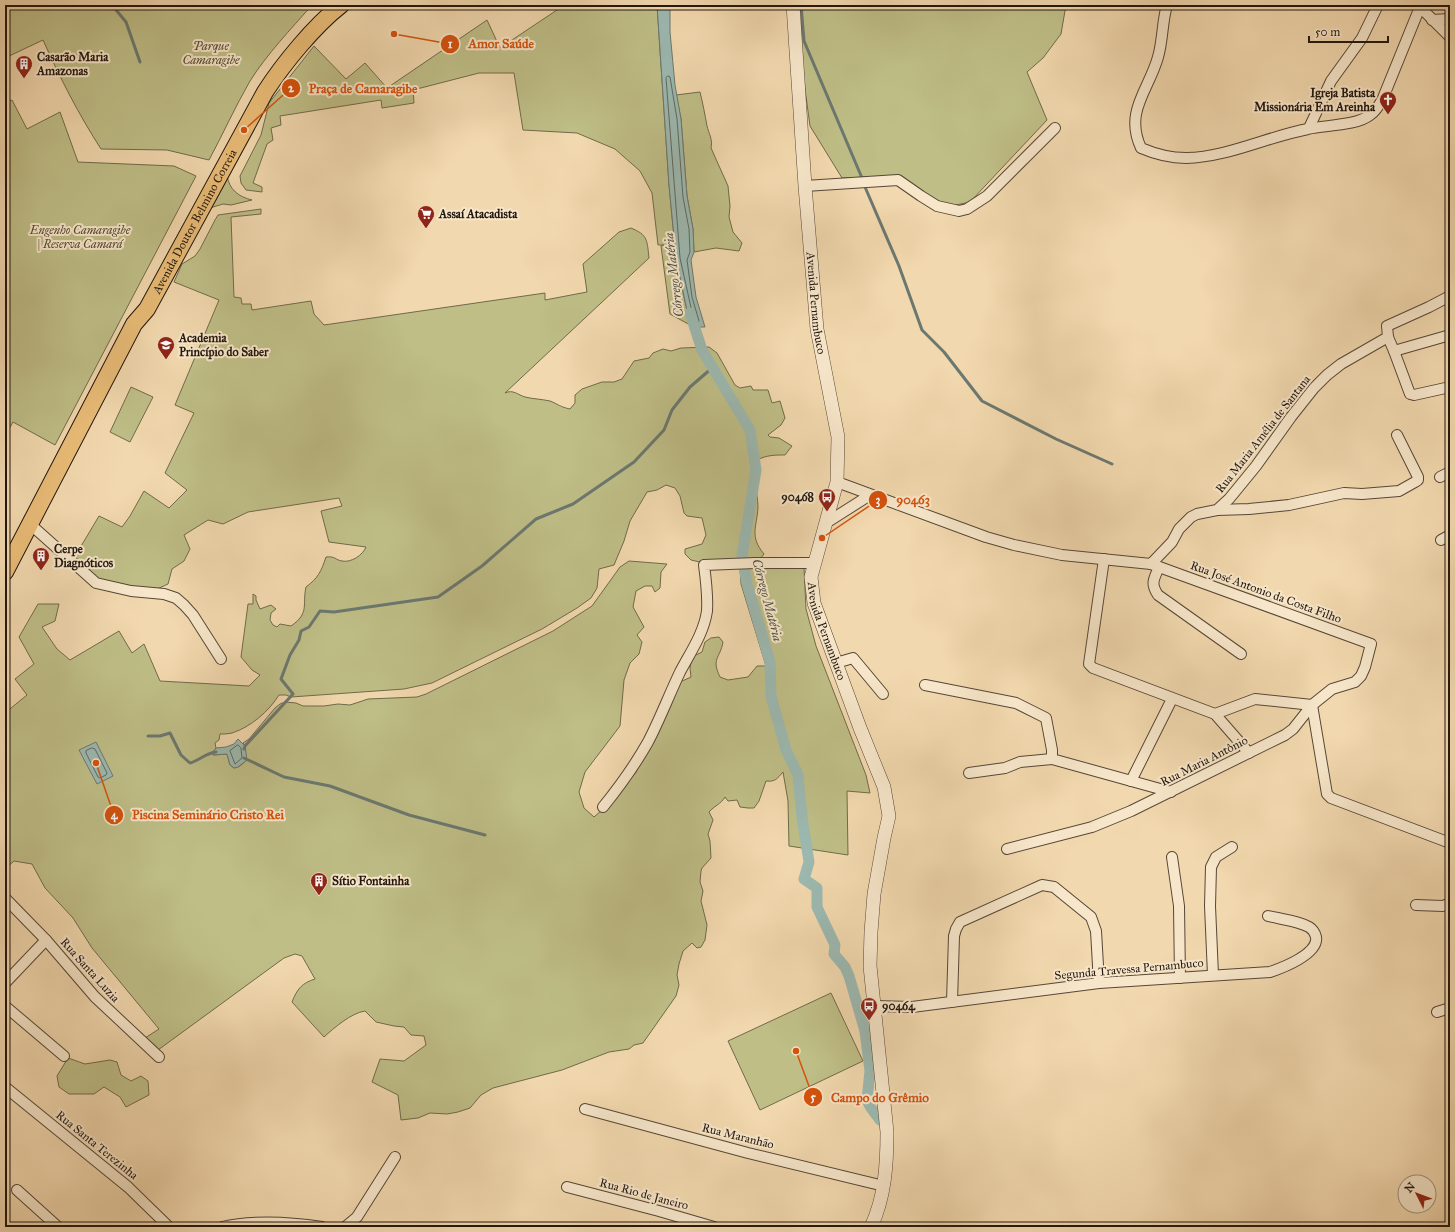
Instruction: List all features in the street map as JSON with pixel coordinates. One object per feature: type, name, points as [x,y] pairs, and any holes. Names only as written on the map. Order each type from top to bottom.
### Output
[{"type":"main road","name":"Avenida Doutor Belmino Correia","points":[[134,324],[137,305],[240,116],[267,73],[324,5]]},
{"type":"main road","name":"Avenida Doutor Belmino Correia","points":[[5,572],[134,324],[147,309],[270,84],[312,33],[341,5]]},
{"type":"street","name":"Avenida Pernambuco","points":[[793,5],[805,186],[817,329],[838,437],[837,482],[811,577],[814,603],[860,728],[884,788],[889,816],[874,894],[870,966],[887,1132],[887,1157],[884,1186],[877,1214],[871,1227]]},
{"type":"street","points":[[1167,5],[1157,60],[1138,106],[1135,118],[1136,134],[1141,148],[1172,157],[1199,157],[1235,150],[1306,129],[1346,123],[1370,115],[1377,108],[1383,98],[1402,54],[1419,6],[1450,37]]},
{"type":"street","points":[[1306,129],[1331,81],[1362,38],[1378,5]]},
{"type":"street","points":[[1432,20],[1450,19]]},
{"type":"street","points":[[805,186],[898,180],[937,206],[959,211],[967,209],[987,196],[1055,128]]},
{"type":"street","points":[[1450,296],[1387,326],[1388,338],[1410,394],[1414,395],[1450,388]]},
{"type":"street","points":[[1394,351],[1450,335]]},
{"type":"street","name":"Rua Maria Amélia de Santana","points":[[1155,565],[1172,542],[1179,529],[1191,517],[1197,514],[1217,510],[1229,499],[1291,417],[1314,388],[1327,375],[1341,364],[1388,338]]},
{"type":"street","points":[[1217,510],[1249,509],[1289,505],[1344,493],[1362,494],[1400,491],[1418,480],[1418,476],[1398,436]]},
{"type":"street","points":[[1440,477],[1450,472]]},
{"type":"street","points":[[837,482],[993,539],[1062,555],[1155,565],[1153,588],[1158,596],[1241,654]]},
{"type":"street","points":[[826,523],[870,494]]},
{"type":"street","points":[[30,524],[96,583],[131,591],[164,594],[180,602],[193,615],[221,659]]},
{"type":"street","points":[[1104,559],[1089,664],[1093,668],[1215,714],[1249,753]]},
{"type":"street","points":[[603,807],[620,786],[648,741],[678,677],[697,641],[704,623],[706,611],[707,592],[704,565],[815,563]]},
{"type":"street","name":"Rua José Antonio da Costa Filho","points":[[1155,565],[1371,644]]},
{"type":"street","name":"Rua Maria Antônio","points":[[1007,849],[1092,827],[1172,792],[1285,735],[1293,729],[1312,705],[1332,689],[1355,682],[1361,676],[1371,644]]},
{"type":"street","points":[[836,662],[854,658],[882,694]]},
{"type":"street","points":[[925,686],[1016,703],[1046,718],[1052,750],[1052,759]]},
{"type":"street","points":[[1131,781],[1172,698]]},
{"type":"street","points":[[1215,714],[1255,699],[1312,705],[1327,794],[1331,798],[1450,843]]},
{"type":"street","points":[[969,773],[1005,768],[1020,762],[1052,759],[1172,792]]},
{"type":"street","points":[[1213,975],[1210,906],[1211,867],[1216,857],[1232,847]]},
{"type":"street","points":[[1172,857],[1179,906],[1180,978]]},
{"type":"street","points":[[952,1002],[954,936],[960,922],[1042,885],[1054,887],[1091,917],[1096,931],[1099,983]]},
{"type":"street","name":"Rua Santa Luzia","points":[[5,898],[46,940],[95,997],[159,1058]]},
{"type":"street","points":[[1416,905],[1443,906],[1450,903]]},
{"type":"street","name":"Segunda Travessa Pernambuco","points":[[875,1006],[912,1007],[1099,983],[1270,972],[1296,962],[1314,947],[1316,940],[1314,931],[1309,927],[1268,916]]},
{"type":"street","points":[[5,983],[46,940]]},
{"type":"street","points":[[5,1006],[64,1056]]},
{"type":"street","points":[[1437,1012],[1450,1008]]},
{"type":"street","name":"Rua Santa Terezinha","points":[[5,1087],[128,1186],[169,1227]]},
{"type":"street","name":"Rua Maranhão","points":[[585,1109],[748,1153],[884,1186]]},
{"type":"street","points":[[345,1227],[357,1217],[395,1157]]},
{"type":"street","name":"Rua Rio de Janeiro","points":[[567,1187],[714,1227]]},
{"type":"street","points":[[17,1190],[58,1227]]},
{"type":"street","points":[[222,1227],[256,1223],[283,1222],[322,1227]]},
{"type":"green space","name":"Parque Camaragibe","points":[[5,5],[312,5],[272,51],[250,81],[209,160],[167,150],[101,149],[70,96],[43,40],[5,58]]},
{"type":"green space","points":[[559,5],[657,5],[669,185],[676,258],[690,325],[670,314],[661,246],[664,245],[658,245],[652,193],[640,171],[615,149],[577,133],[523,130],[514,73],[479,73],[413,90],[414,103],[382,108],[381,100],[280,116],[281,125],[271,128],[273,140],[267,144],[253,183],[262,187],[262,192],[246,190],[241,183],[240,176],[261,135],[269,103],[314,46],[346,79],[365,63],[387,88],[487,20],[500,48],[560,8]]},
{"type":"green space","points":[[803,5],[1066,5],[1061,34],[1043,58],[1027,72],[1047,120],[970,202],[942,208],[908,181],[868,177],[842,178],[810,126],[800,52]]},
{"type":"green space","points":[[700,92],[711,140],[711,148],[728,186],[730,206],[729,217],[733,232],[742,243],[739,251],[716,248],[694,252],[693,229],[687,196],[681,119],[676,95]]},
{"type":"green space","name":"Engenho Camaragibe | Reserva Camará","points":[[12,100],[27,129],[60,112],[78,162],[174,166],[196,176],[55,445],[13,422],[5,436],[5,103]]},
{"type":"green space","points":[[227,175],[230,185],[235,192],[252,200],[231,205],[223,204],[210,208]]},
{"type":"green space","points":[[261,209],[261,214],[231,217],[234,297],[241,298],[242,304],[251,304],[252,310],[311,301],[314,314],[324,325],[545,293],[545,300],[587,292],[583,264],[619,232],[631,228],[641,233],[646,239],[649,258],[505,393],[513,392],[525,397],[550,401],[570,409],[575,403],[575,395],[582,389],[602,382],[614,382],[622,379],[634,361],[649,358],[653,353],[663,349],[671,351],[681,348],[709,347],[717,353],[735,385],[740,388],[751,386],[753,390],[768,390],[772,403],[780,401],[785,418],[781,425],[768,435],[770,437],[779,438],[792,446],[785,455],[768,456],[757,460],[756,485],[758,507],[755,536],[759,548],[764,554],[760,559],[704,563],[691,560],[685,554],[685,549],[702,544],[706,535],[702,518],[687,516],[684,513],[680,496],[675,488],[666,485],[657,490],[647,492],[630,521],[614,565],[599,569],[597,588],[591,598],[542,629],[432,683],[404,689],[291,697],[279,695],[270,707],[253,723],[232,733],[220,734],[219,740],[215,743],[216,748],[213,755],[227,754],[230,765],[234,768],[241,765],[246,760],[245,746],[243,743],[249,739],[275,708],[285,702],[296,703],[303,706],[338,704],[350,705],[368,699],[417,697],[426,694],[553,631],[592,606],[620,567],[629,561],[667,564],[661,572],[660,588],[655,592],[652,586],[645,586],[636,591],[633,607],[644,627],[637,635],[642,642],[639,654],[630,663],[624,680],[620,726],[585,772],[579,792],[584,808],[594,817],[610,803],[636,772],[655,736],[680,682],[691,677],[690,668],[692,657],[702,652],[705,642],[711,638],[719,637],[723,642],[716,662],[717,671],[720,677],[728,680],[748,677],[757,666],[766,666],[741,584],[740,566],[804,568],[806,609],[816,646],[866,775],[870,793],[847,791],[848,855],[789,846],[788,801],[783,772],[776,780],[766,781],[759,801],[754,808],[740,807],[737,800],[728,801],[725,797],[709,812],[713,820],[708,834],[711,858],[702,868],[700,882],[703,891],[701,901],[707,925],[705,940],[701,947],[697,948],[692,943],[683,951],[677,975],[679,985],[676,996],[643,1043],[634,1045],[629,1049],[609,1052],[562,1070],[493,1088],[481,1095],[470,1108],[458,1112],[447,1114],[430,1113],[418,1118],[401,1120],[398,1095],[372,1082],[380,1059],[404,1061],[426,1045],[424,1036],[411,1035],[404,1027],[376,1022],[365,1011],[349,1018],[324,1037],[292,1002],[300,987],[315,979],[302,956],[295,954],[284,958],[158,1050],[145,1038],[159,1029],[92,948],[73,918],[45,888],[32,864],[14,861],[5,869],[5,713],[27,695],[15,679],[34,664],[19,637],[38,604],[59,604],[55,621],[42,627],[57,649],[70,660],[119,631],[132,653],[144,644],[160,681],[249,686],[260,675],[252,670],[241,657],[248,604],[253,604],[253,594],[256,596],[260,609],[271,605],[276,609],[271,613],[270,620],[273,625],[277,627],[280,624],[291,626],[301,617],[304,608],[306,587],[319,574],[326,557],[332,557],[342,561],[353,560],[366,547],[329,542],[321,511],[342,506],[339,498],[248,512],[223,524],[208,520],[184,535],[190,549],[184,561],[172,569],[168,584],[157,589],[96,583],[74,558],[99,516],[122,527],[144,491],[169,508],[187,490],[165,473],[194,413],[175,405],[219,300],[174,282],[182,264],[195,256],[200,249],[218,215]]},
{"type":"green space","points":[[131,387],[153,397],[130,442],[110,432]]},
{"type":"green space","points":[[831,993],[863,1061],[760,1110],[728,1041]]},
{"type":"green space","points":[[68,1058],[85,1064],[110,1060],[117,1062],[121,1075],[131,1081],[141,1076],[148,1081],[149,1095],[126,1107],[120,1097],[104,1087],[94,1094],[69,1094],[59,1087],[57,1076]]},
{"type":"water","points":[[657,5],[670,5],[670,32],[675,85],[681,119],[687,196],[693,229],[694,252],[691,260],[696,297],[705,327],[694,327],[690,325],[676,258],[669,185]]},
{"type":"water","points":[[238,739],[245,746],[247,760],[238,767],[234,768],[230,765],[227,754],[213,755],[216,748],[234,744]]},
{"type":"water","points":[[96,742],[113,776],[97,784],[79,750]]},
{"type":"waterway","points":[[112,5],[126,22],[140,62]]},
{"type":"waterway","points":[[801,5],[804,41],[862,178]]},
{"type":"waterway","points":[[865,187],[899,266],[922,330],[944,352],[982,401],[1056,439],[1112,464]]},
{"type":"waterway","name":"Córrego Matéria","points":[[690,313],[702,350],[750,430],[756,470],[742,556],[747,584],[770,662],[771,696],[786,750],[798,775],[802,817],[809,862],[804,879],[817,888],[817,907],[835,945],[834,954],[845,967],[849,976],[865,1031],[870,1071],[867,1100],[880,1120]]},
{"type":"waterway","points":[[244,749],[245,746],[293,694],[281,679],[290,655],[299,640],[301,631],[309,627],[320,611],[334,612],[438,597],[482,566],[536,519],[573,504],[634,462],[664,430],[672,410],[690,387],[712,368]]},
{"type":"waterway","points":[[148,736],[160,736],[170,733],[181,755],[190,763],[216,752]]},
{"type":"waterway","points":[[244,758],[284,777],[330,786],[409,815],[485,835]]},
{"type":"place","name":"Amor Saúde","points":[[394,34]]},
{"type":"place","name":"Casarão Maria Amazonas","points":[[24,79]]},
{"type":"place","name":"Igreja Batista Missionária Em Areinha","points":[[1388,115]]},
{"type":"place","name":"Praça de Camaragibe","points":[[244,130]]},
{"type":"place","name":"Assaí Atacadista","points":[[426,229]]},
{"type":"place","name":"Academia Princípio do Saber","points":[[166,360]]},
{"type":"place","name":"90468","points":[[827,512]]},
{"type":"place","name":"90463","points":[[822,538]]},
{"type":"place","name":"Cerpe Diagnóticos","points":[[41,571]]},
{"type":"place","name":"Piscina Seminário Cristo Rei","points":[[96,763]]},
{"type":"place","name":"Sítio Fontainha","points":[[319,896]]},
{"type":"place","name":"90464","points":[[869,1021]]},
{"type":"place","name":"Campo do Grêmio","points":[[796,1051]]}]
